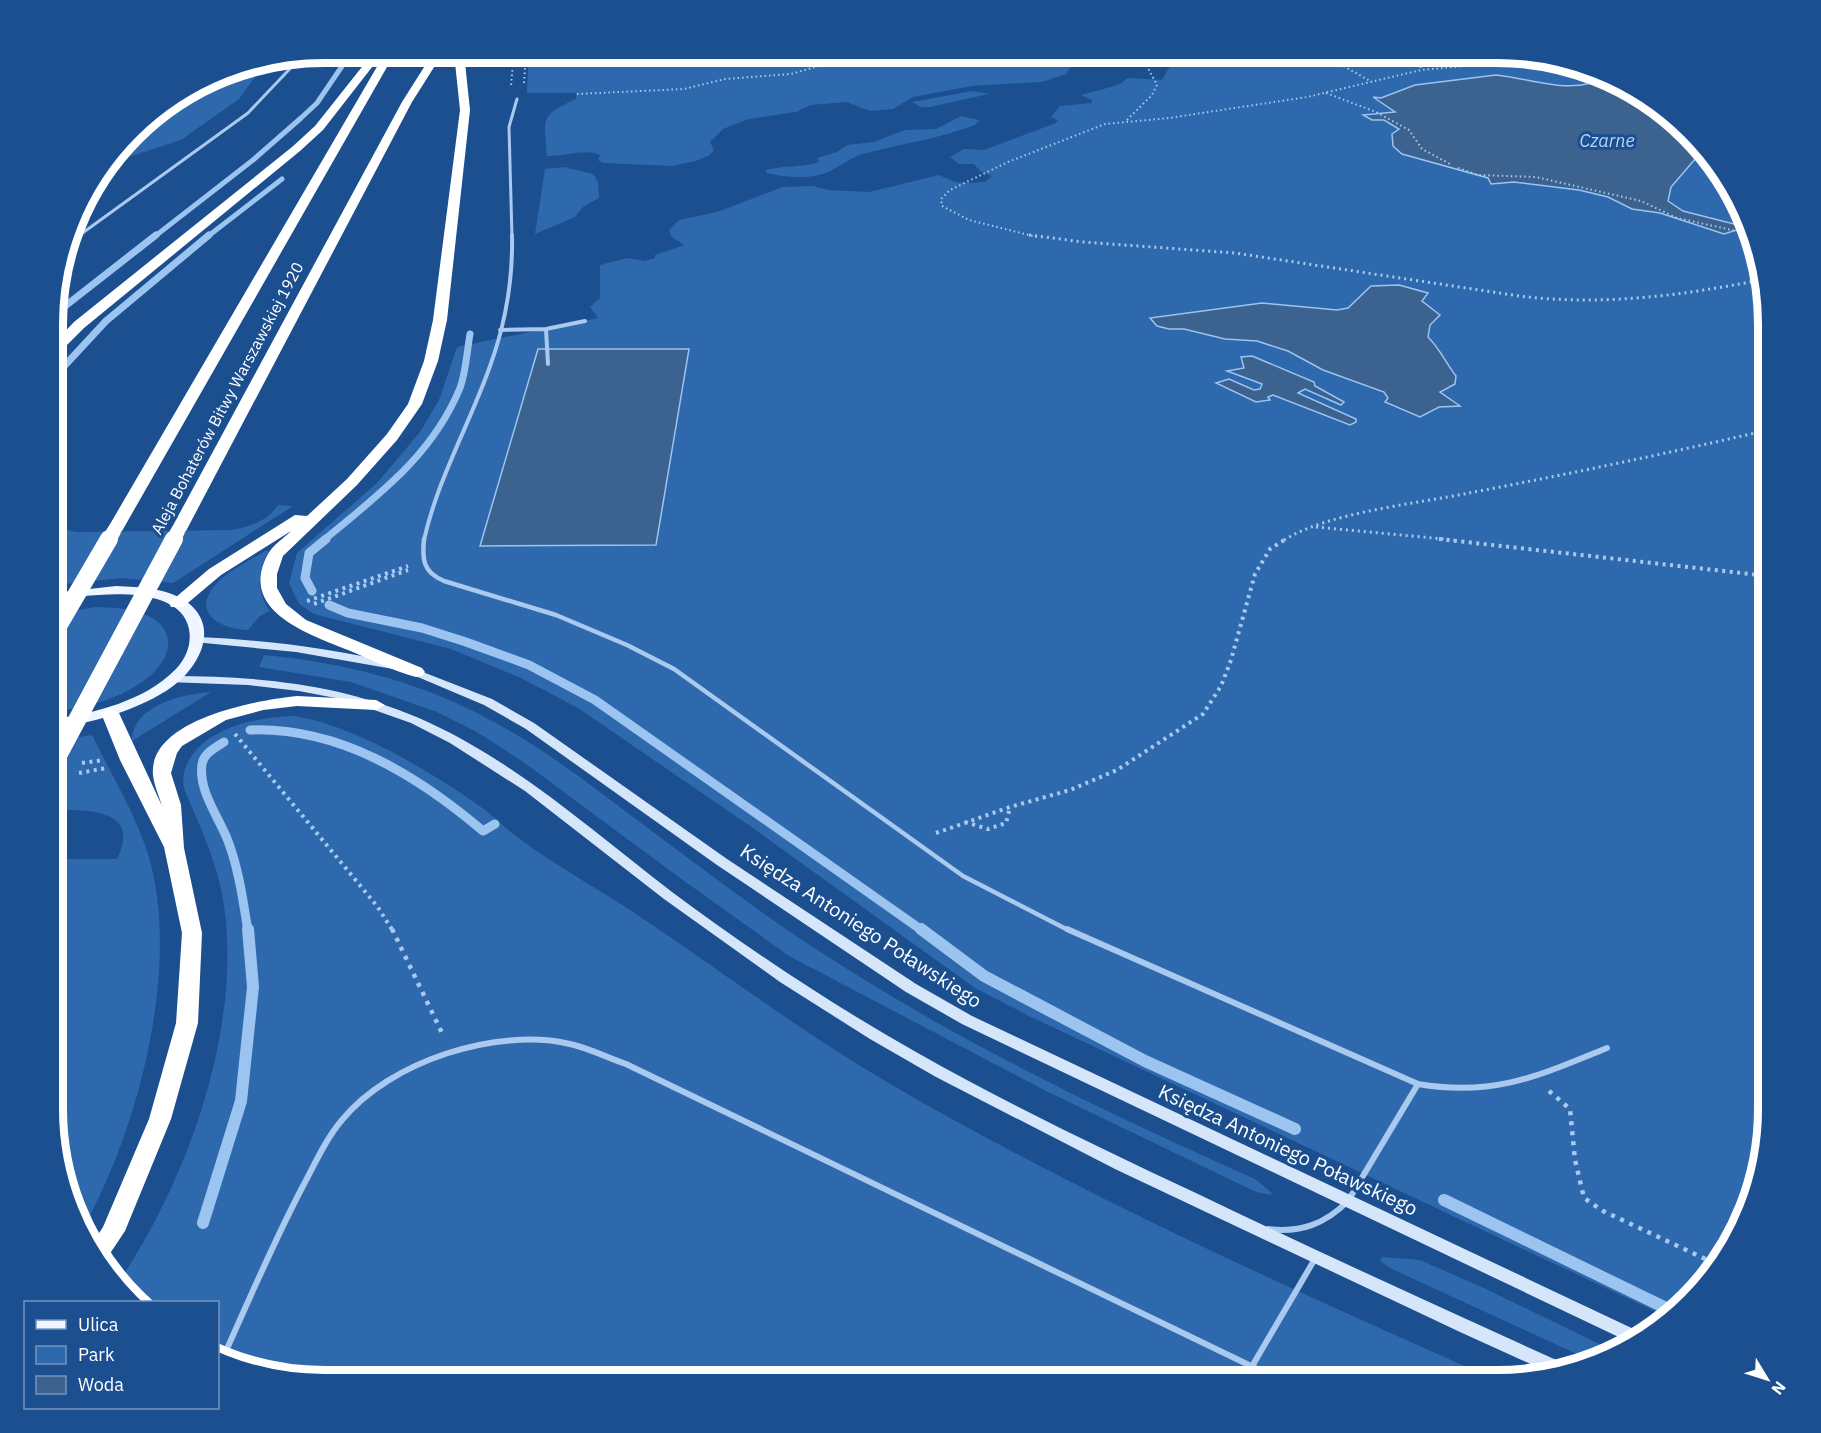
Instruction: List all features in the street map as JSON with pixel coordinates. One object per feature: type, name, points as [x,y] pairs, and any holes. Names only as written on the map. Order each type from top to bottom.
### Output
[{"type":"highway","points":[[63,341],[296,149],[318,128],[369,63]]},
{"type":"highway","name":"Aleja Bohaterów Bitwy Warszawskiej 1920","points":[[63,618],[384,63]]},
{"type":"highway","name":"Aleja Bohaterów Bitwy Warszawskiej 1920","points":[[63,746],[407,102],[431,63]]},
{"type":"highway","points":[[416,672],[300,624],[279,607],[269,588],[269,574],[276,554],[368,466],[405,419],[414,404],[431,361],[441,309],[465,110],[460,63]]},
{"type":"highway","points":[[177,603],[215,572],[332,500]]},
{"type":"highway","points":[[103,1247],[113,1231],[160,1119],[187,1023],[192,933],[174,849],[171,805],[162,773],[168,753],[176,742],[220,716],[262,705],[297,701],[376,705]]},
{"type":"highway","points":[[110,713],[129,760],[174,849]]},
{"type":"main road","points":[[63,595],[95,590],[127,590],[155,594],[177,603],[189,613],[197,626],[198,640],[190,660],[171,681],[144,698],[110,713],[63,722]]},
{"type":"main road","name":"Księdza Antoniego Poławskiego","points":[[198,640],[255,643],[326,651],[416,672],[488,702],[530,726],[722,862],[911,988],[957,1015],[1015,1045],[1629,1334]]},
{"type":"main road","points":[[171,681],[226,679],[277,684],[376,705],[440,733],[495,765],[728,939],[811,996],[903,1052],[1040,1126],[1550,1365]]},
{"type":"lane","points":[[79,235],[248,112],[294,65]]},
{"type":"lane","points":[[517,99],[510,116],[509,127],[511,257],[507,308],[487,375],[430,517],[422,552],[422,561],[427,571],[445,580],[532,605],[587,626],[674,669],[963,876],[1084,938],[1418,1084],[1470,1092],[1512,1085],[1607,1048]]},
{"type":"lane","points":[[500,330],[546,329],[585,321]]},
{"type":"lane","points":[[546,329],[548,364]]},
{"type":"lane","points":[[226,1351],[289,1213],[326,1142],[343,1118],[390,1078],[452,1052],[493,1041],[531,1040],[570,1044],[626,1064],[1257,1370]]},
{"type":"lane","points":[[1231,1217],[1263,1228],[1289,1231],[1324,1222],[1348,1201],[1418,1084]]},
{"type":"lane","points":[[1252,1368],[1316,1257]]},
{"type":"path","points":[[513,63],[510,94],[517,99],[524,94],[526,63]]},
{"type":"path","points":[[577,94],[684,89],[726,80],[791,74],[829,63]]},
{"type":"path","points":[[1126,121],[1152,95],[1157,85],[1145,63]]},
{"type":"path","points":[[1338,63],[1372,82]]},
{"type":"path","points":[[1420,63],[1421,70]]},
{"type":"path","points":[[1498,63],[1421,70],[1326,93],[1168,118],[1105,124],[1008,162],[950,190],[941,199],[942,206],[956,216],[975,223],[1015,232],[1065,239],[1234,253],[1545,300],[1606,300],[1722,287],[1754,281]]},
{"type":"path","points":[[1326,93],[1376,112],[1409,130],[1422,149],[1452,165]]},
{"type":"path","points":[[1458,168],[1478,175],[1536,177],[1641,201],[1677,218],[1741,232]]},
{"type":"path","points":[[914,841],[964,822],[1070,790],[1117,770],[1203,714],[1221,686],[1231,660],[1255,574],[1270,549],[1311,527],[1758,432]]},
{"type":"path","points":[[1311,527],[1503,545],[1758,575]]},
{"type":"path","points":[[220,716],[377,906],[397,938],[452,1052]]},
{"type":"path","points":[[964,822],[988,829],[1005,823],[1010,807]]},
{"type":"path","points":[[1528,1078],[1563,1101],[1570,1109],[1575,1160],[1584,1198],[1603,1211],[1710,1260]]},
{"type":"green space","points":[[528,63],[1079,63],[1066,74],[1042,82],[972,86],[913,97],[893,109],[870,111],[846,102],[811,105],[796,112],[749,119],[723,129],[710,142],[714,150],[710,155],[696,161],[672,166],[603,163],[598,160],[600,155],[588,152],[547,156],[546,120],[555,110],[576,99],[576,93],[527,93]]},
{"type":"green space","points":[[1172,63],[1497,63],[1531,65],[1564,72],[1609,88],[1495,110],[1382,113],[1364,116],[1372,120],[1384,120],[1399,130],[1402,154],[1488,178],[1491,184],[1514,182],[1579,190],[1608,197],[1632,209],[1660,213],[1701,226],[1739,227],[1753,273],[1758,324],[1758,1109],[1756,1143],[1744,1193],[1723,1239],[1693,1281],[1659,1313],[1029,1016],[975,988],[750,826],[578,708],[521,678],[451,649],[314,614],[299,604],[289,583],[297,553],[377,483],[420,432],[439,400],[457,347],[598,318],[590,307],[600,298],[600,265],[627,258],[645,261],[684,245],[671,236],[669,230],[679,220],[717,212],[783,187],[813,186],[829,190],[869,192],[939,175],[955,182],[985,182],[992,176],[980,171],[974,164],[959,164],[950,157],[964,149],[984,150],[1056,123],[1058,120],[1051,117],[1060,106],[1092,103],[1092,100],[1081,95],[1118,85],[1128,78],[1162,80]]},
{"type":"green space","points":[[247,75],[255,77],[239,99],[181,140],[122,159],[152,128],[179,107],[224,83]]},
{"type":"green space","points":[[972,91],[989,94],[930,107],[921,107],[912,102]]},
{"type":"green space","points":[[961,116],[979,120],[975,125],[947,134],[863,154],[830,171],[811,177],[766,173],[766,170],[773,168],[819,162],[817,158],[837,152],[847,145],[874,142],[905,130],[936,129]]},
{"type":"green space","points":[[1696,158],[1714,179],[1739,226],[1683,211],[1668,201],[1671,187]]},
{"type":"green space","points":[[564,167],[593,174],[598,182],[599,198],[583,207],[575,217],[535,234],[545,169]]},
{"type":"green space","points":[[278,505],[293,506],[173,583],[121,578],[63,584],[63,529],[76,532],[231,530],[258,522],[274,511]]},
{"type":"green space","points":[[265,551],[269,551],[260,574],[260,589],[270,611],[260,616],[248,630],[227,626],[211,617],[206,602],[218,582]]},
{"type":"green space","points":[[95,607],[118,608],[141,613],[162,626],[167,634],[167,652],[155,671],[136,686],[90,705],[63,710],[63,613]]},
{"type":"green space","points":[[264,655],[319,662],[373,674],[452,701],[498,724],[538,748],[576,775],[774,921],[874,986],[926,1017],[1034,1075],[1255,1179],[1272,1193],[1271,1195],[1256,1192],[1044,1090],[789,956],[522,761],[475,731],[437,712],[351,682],[259,667]]},
{"type":"green space","points":[[211,692],[132,741],[134,729],[150,710],[187,695]]},
{"type":"green space","points":[[294,716],[343,729],[394,753],[443,781],[485,810],[532,848],[629,909],[829,1046],[892,1085],[966,1126],[1190,1241],[1474,1370],[324,1370],[273,1365],[219,1348],[219,1301],[148,1301],[123,1275],[146,1239],[190,1144],[219,1041],[226,989],[227,938],[221,889],[210,851],[184,789],[184,773],[190,758],[213,736],[245,723]]},
{"type":"green space","points":[[92,735],[130,809],[148,854],[157,898],[160,946],[157,996],[149,1047],[136,1097],[121,1146],[88,1219],[77,1193],[65,1143],[63,859],[117,859],[123,842],[122,830],[117,821],[107,815],[81,810],[63,810],[63,740]]},
{"type":"green space","points":[[1383,1257],[1420,1260],[1605,1346],[1581,1356],[1392,1269],[1380,1261]]},
{"type":"water","name":"Czarne","points":[[1496,75],[1553,85],[1597,83],[1627,98],[1656,117],[1698,158],[1671,187],[1668,201],[1683,211],[1738,225],[1740,229],[1724,234],[1660,213],[1632,209],[1608,197],[1579,190],[1514,182],[1491,184],[1488,178],[1402,154],[1393,146],[1392,134],[1399,129],[1384,120],[1372,120],[1363,115],[1395,112],[1373,97],[1381,98],[1415,85]]},
{"type":"water","points":[[1399,285],[1428,293],[1422,301],[1440,315],[1430,325],[1428,337],[1456,376],[1455,384],[1440,392],[1460,406],[1439,407],[1420,417],[1385,402],[1388,398],[1384,392],[1323,370],[1288,351],[1257,341],[1225,339],[1184,329],[1169,329],[1157,326],[1150,318],[1262,303],[1337,310],[1348,308],[1371,286]]},
{"type":"water","points":[[538,349],[689,349],[656,545],[480,546]]},
{"type":"water","points":[[1252,356],[1314,382],[1315,386],[1344,402],[1341,405],[1305,389],[1298,393],[1356,419],[1356,422],[1350,425],[1273,395],[1268,397],[1270,400],[1256,402],[1216,383],[1229,379],[1254,390],[1260,389],[1262,384],[1227,371],[1244,368],[1241,357]]},
{"type":"waterway","points":[[154,237],[253,160],[301,118],[317,103],[344,63]]},
{"type":"waterway","points":[[207,237],[282,179]]},
{"type":"waterway","points":[[64,307],[156,235]]},
{"type":"waterway","points":[[63,367],[106,321],[209,235]]},
{"type":"waterway","points":[[324,540],[402,473],[435,434],[460,388],[470,334]]},
{"type":"waterway","points":[[312,591],[305,578],[309,553],[326,539]]},
{"type":"waterway","points":[[329,605],[348,613],[422,628],[466,642],[529,665],[595,700],[923,931]]},
{"type":"waterway","points":[[250,730],[283,731],[345,746],[375,758],[404,774],[458,810],[483,831],[495,824]]},
{"type":"waterway","points":[[224,742],[205,757],[202,764],[203,784],[232,852],[248,931]]},
{"type":"waterway","points":[[203,1223],[241,1101],[253,987],[248,929]]},
{"type":"waterway","points":[[921,929],[984,976],[1145,1061],[1295,1129]]},
{"type":"waterway","points":[[1444,1200],[1666,1308]]}]
